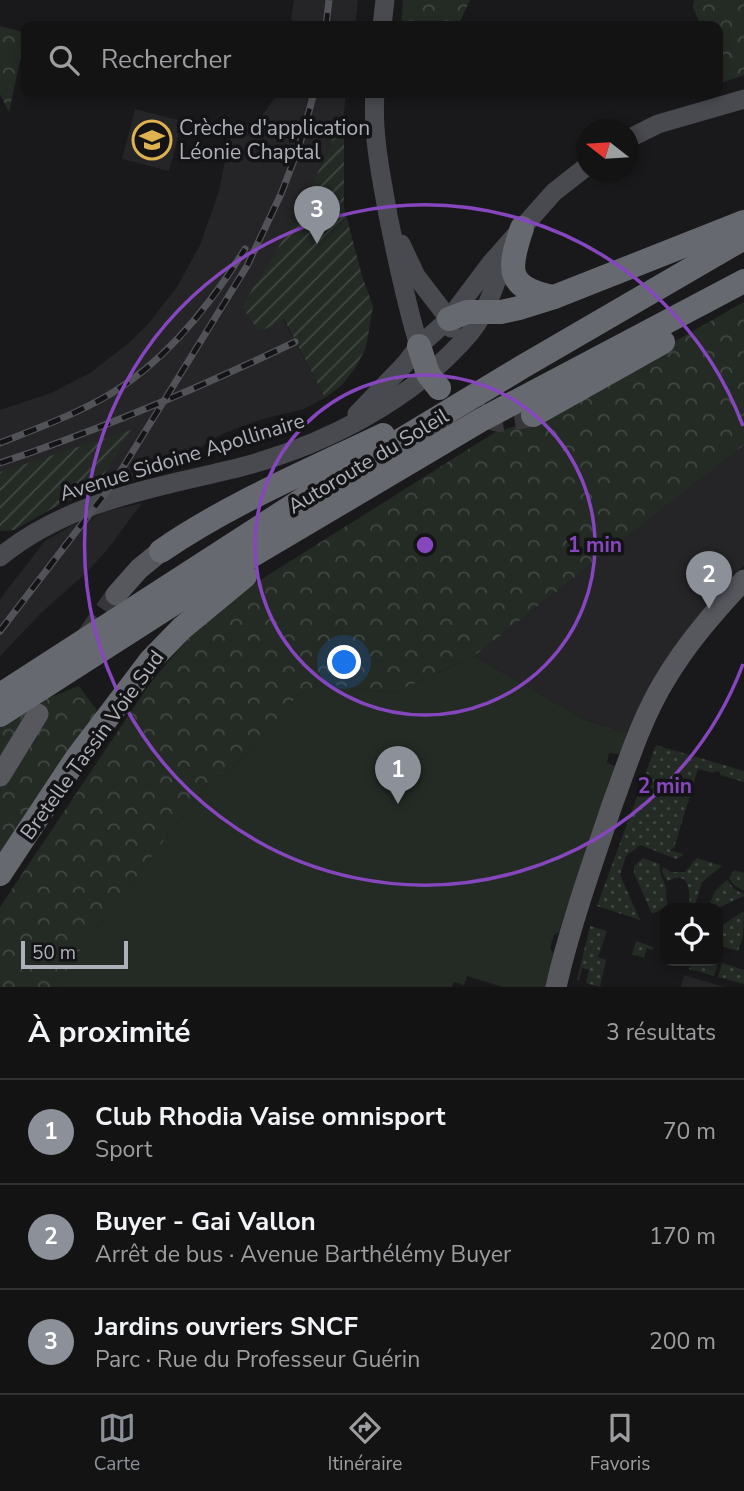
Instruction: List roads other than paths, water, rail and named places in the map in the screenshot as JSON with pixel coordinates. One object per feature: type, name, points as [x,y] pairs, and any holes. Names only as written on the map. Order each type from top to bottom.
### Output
[{"type":"highway","points":[[451,300],[467,312],[501,312],[519,308],[555,297],[744,222]]},
{"type":"highway","points":[[522,228],[511,259],[515,277],[529,290],[555,297]]},
{"type":"highway","name":"Autoroute du Soleil","points":[[0,715],[21,697],[300,501],[522,367],[744,239]]},
{"type":"highway","points":[[533,415],[712,313],[734,286]]},
{"type":"highway","name":"Autoroute du Soleil","points":[[21,697],[209,581],[481,420],[734,286]]},
{"type":"highway","points":[[419,346],[433,381]]},
{"type":"highway","points":[[160,551],[243,502],[522,367]]},
{"type":"highway","name":"Bretelle Tassin Voie Sud","points":[[0,874],[76,759],[151,660],[211,602],[356,493]]},
{"type":"main road","points":[[382,21],[384,0]]},
{"type":"main road","points":[[375,98],[378,161],[403,292],[419,346],[457,346],[451,300],[416,276],[389,218]]},
{"type":"main road","points":[[639,134],[658,124],[744,99]]},
{"type":"main road","name":"Avenue Sidoine Apollinaire","points":[[344,427],[405,364],[451,300],[554,192],[576,175]]},
{"type":"main road","name":"Avenue Sidoine Apollinaire","points":[[0,557],[61,517],[128,494],[300,450],[433,381],[484,311],[506,256],[522,228]]},
{"type":"main road","points":[[116,595],[139,569],[160,551]]},
{"type":"main road","points":[[556,987],[575,912],[628,761],[649,711],[685,649],[712,614],[744,580]]},
{"type":"main road","points":[[0,776],[21,697]]},
{"type":"tunnel","points":[[479,415],[500,420],[533,415]]},
{"type":"tunnel","points":[[87,636],[116,595]]},
{"type":"railway","points":[[327,21],[329,0]]},
{"type":"railway","points":[[0,631],[114,482],[247,266],[281,194],[299,147],[313,98]]},
{"type":"railway","points":[[0,443],[85,408],[112,393],[152,364],[203,310],[245,249]]},
{"type":"railway","points":[[0,463],[150,407],[295,342]]},
{"type":"place","name":"Crèche d'application Léonie Chaptal","points":[[152,140]]},
{"type":"place","name":"Jardins ouvriers SNCF","points":[[317,244]]},
{"type":"place","name":"Buyer - Gai Vallon","points":[[709,609]]},
{"type":"place","name":"Club Rhodia Vaise omnisport","points":[[398,804]]}]
